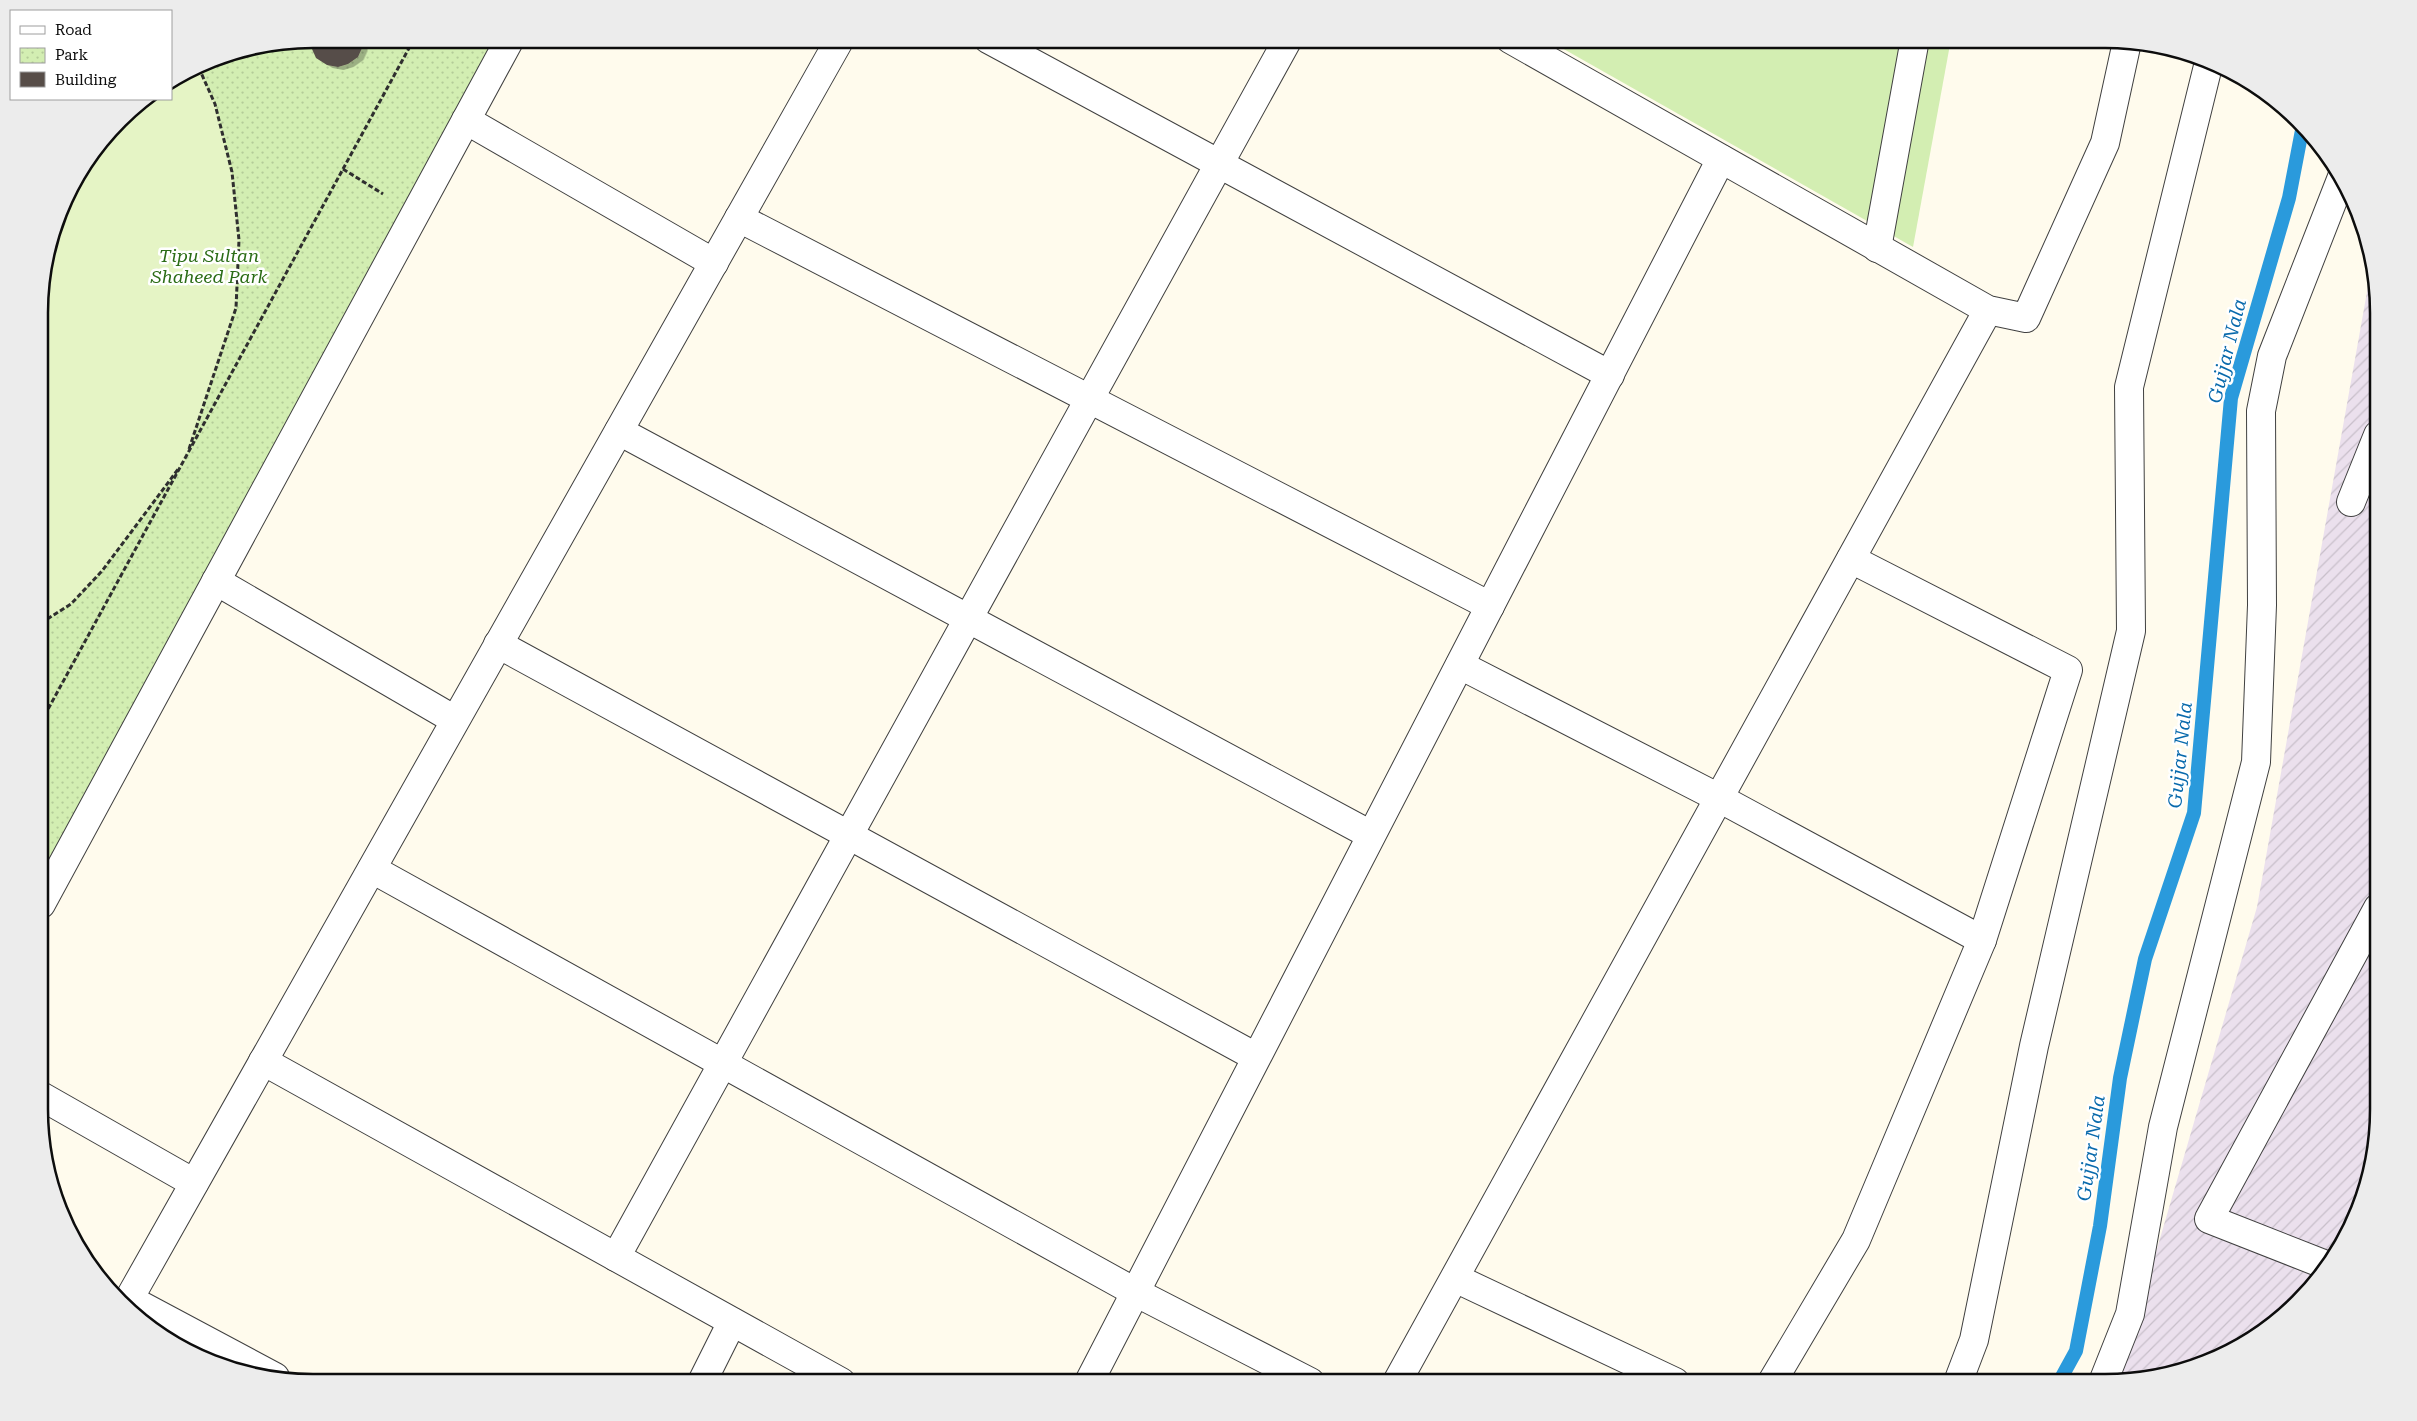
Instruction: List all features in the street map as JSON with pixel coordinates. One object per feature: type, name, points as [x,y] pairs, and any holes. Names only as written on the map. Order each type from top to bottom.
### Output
[{"type":"street","points":[[48,885],[216,582],[505,48]]},
{"type":"street","points":[[129,1300],[835,48]]},
{"type":"street","points":[[1005,48],[1610,375]]},
{"type":"street","points":[[616,1257],[1283,48]]},
{"type":"street","points":[[1526,48],[1988,310],[2026,318],[2105,143],[2126,48]]},
{"type":"street","points":[[1877,248],[1913,48]]},
{"type":"street","points":[[1961,1374],[1974,1340],[2034,1046],[2131,631],[2129,387],[2207,69]]},
{"type":"street","points":[[466,120],[714,263]]},
{"type":"street","points":[[1093,1374],[1721,159]]},
{"type":"street","points":[[2107,1374],[2130,1314],[2163,1127],[2256,762],[2262,605],[2261,411],[2264,393],[2272,356],[2338,187]]},
{"type":"street","points":[[739,218],[1490,606]]},
{"type":"street","points":[[1401,1374],[1988,310]]},
{"type":"street","points":[[619,431],[1371,836]]},
{"type":"street","points":[[2352,502],[2370,456]]},
{"type":"street","points":[[1777,1374],[1856,1240],[1982,940],[2068,670],[1851,559]]},
{"type":"street","points":[[216,582],[455,720]]},
{"type":"street","points":[[498,644],[1256,1057]]},
{"type":"street","points":[[1460,665],[1719,798],[1982,940]]},
{"type":"street","points":[[372,868],[1135,1292],[1294,1374]]},
{"type":"street","points":[[2320,1263],[2210,1219],[2370,923]]},
{"type":"street","points":[[263,1061],[826,1374]]},
{"type":"street","points":[[48,1100],[194,1183]]},
{"type":"street","points":[[1455,1278],[1658,1374]]},
{"type":"street","points":[[140,1309],[252,1366]]},
{"type":"street","points":[[706,1374],[732,1322]]},
{"type":"path","points":[[48,709],[409,48]]},
{"type":"path","points":[[48,618],[70,604],[102,571],[186,458],[236,308],[238,240],[232,172],[214,104],[201,72]]},
{"type":"path","points":[[343,169],[416,213]]},
{"type":"shaded area","points":[[2368,286],[2370,313],[2370,1108],[2364,1160],[2355,1194],[2334,1241],[2315,1270],[2279,1308],[2252,1329],[2206,1353],[2156,1368],[2121,1373],[2257,907]]},
{"type":"green space","name":"Tipu Sultan Shaheed Park","points":[[295,48],[505,48],[48,874],[48,295],[53,261],[62,227],[83,180],[113,138],[151,102],[154,100],[172,100],[172,88],[195,75],[227,62],[261,53]]},
{"type":"green space","points":[[1562,48],[1949,48],[1913,247]]},
{"type":"green space","points":[[201,72],[215,104],[232,172],[239,240],[236,308],[186,458],[102,571],[71,604],[48,619],[48,295],[57,244],[75,195],[102,151],[125,125],[151,102],[154,100],[172,100],[172,88]]},
{"type":"building","points":[[362,48],[358,57],[348,64],[338,67],[327,65],[316,58],[312,49]]},
{"type":"waterway","name":"Gujjar Nala","points":[[2063,1374],[2076,1351],[2100,1226],[2120,1078],[2145,959],[2194,813],[2231,398],[2289,198],[2301,135]]}]
